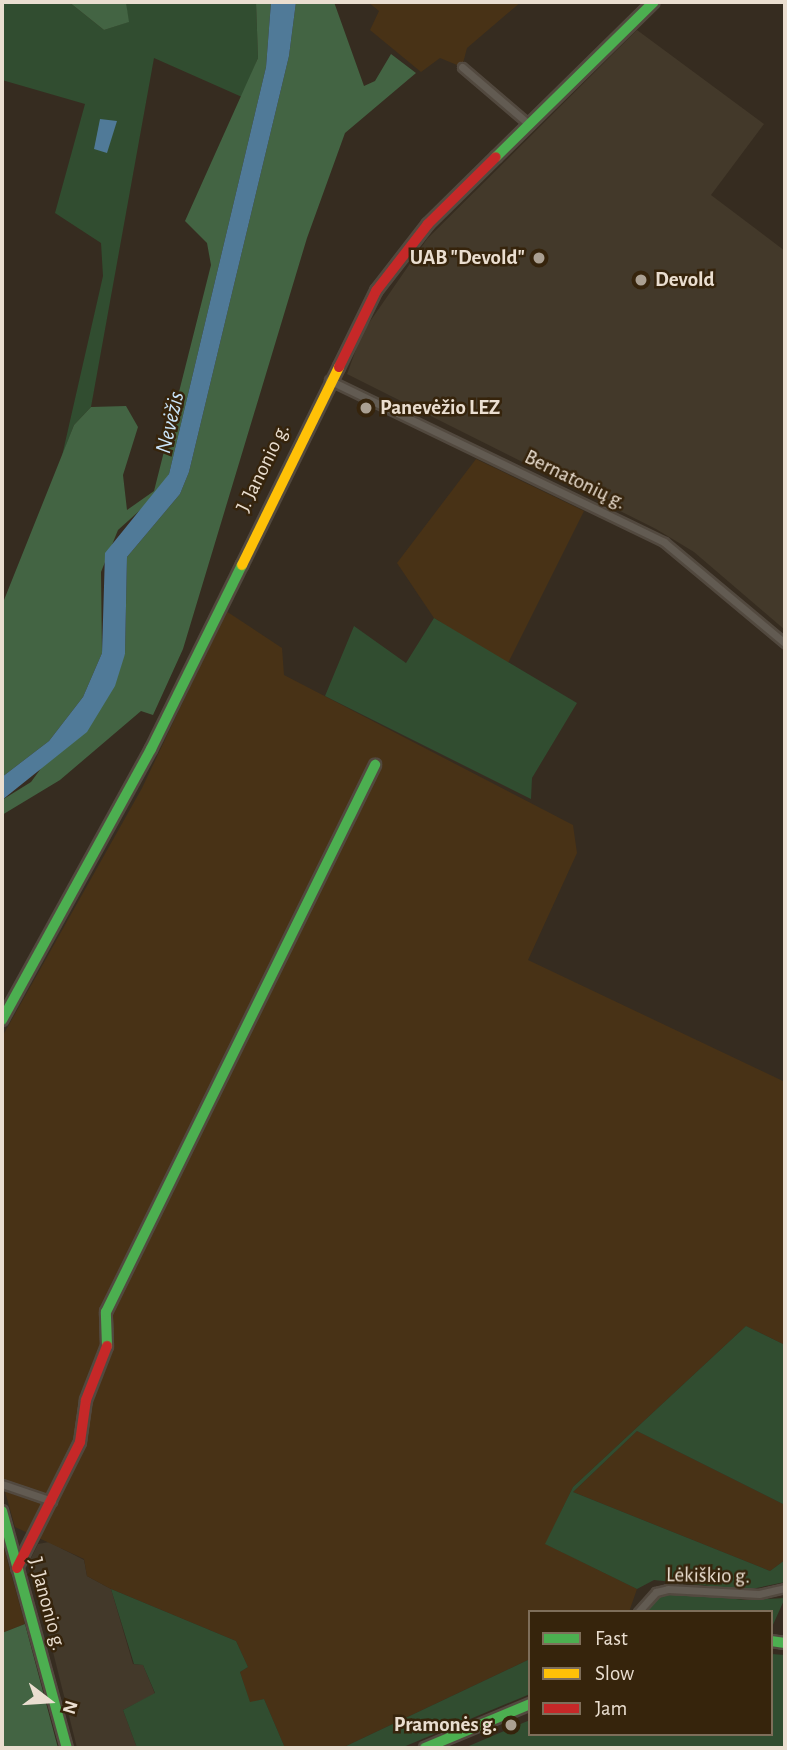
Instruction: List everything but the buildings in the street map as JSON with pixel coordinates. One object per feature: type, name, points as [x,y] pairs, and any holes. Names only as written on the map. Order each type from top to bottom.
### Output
[{"type":"street","name":"J. Janonio g.","points":[[2,1020],[151,749],[329,379],[397,258],[653,2]]},
{"type":"street","points":[[463,67],[530,125]]},
{"type":"street","name":"Bernatonių g.","points":[[329,379],[664,542],[785,643]]},
{"type":"street","points":[[18,1568],[80,1442],[86,1401],[108,1343],[106,1312],[375,765]]},
{"type":"street","points":[[2,1484],[52,1501]]},
{"type":"street","name":"J. Janonio g.","points":[[2,1511],[67,1748]]},
{"type":"street","name":"Lėkiškio g.","points":[[640,1610],[656,1592],[668,1589],[759,1594],[785,1588]]},
{"type":"street","points":[[425,1748],[528,1705]]},
{"type":"shaded area","points":[[368,2],[521,2],[467,48],[462,67],[440,58],[421,72],[370,30],[379,11]]},
{"type":"shaded area","name":"Panevėžio LEZ","points":[[637,30],[764,124],[711,195],[785,251],[785,630],[694,552],[656,529],[347,374],[362,333],[427,239]]},
{"type":"shaded area","points":[[476,459],[584,511],[507,665],[434,618],[397,563]]},
{"type":"shaded area","points":[[226,611],[282,648],[284,675],[573,825],[577,853],[528,960],[785,1082],[785,1345],[746,1326],[573,1487],[546,1544],[637,1589],[630,1610],[528,1610],[528,1660],[342,1748],[285,1748],[264,1699],[250,1703],[240,1672],[248,1667],[236,1641],[111,1589],[87,1576],[84,1559],[15,1527],[2,1481],[2,1037],[142,788]]},
{"type":"shaded area","points":[[637,1431],[785,1505],[785,1560],[770,1571],[573,1492]]},
{"type":"shaded area","points":[[2,1541],[25,1624],[2,1633]]},
{"type":"shaded area","points":[[49,1542],[84,1560],[87,1576],[111,1589],[133,1664],[143,1665],[155,1694],[123,1710],[137,1748],[77,1748],[30,1560],[38,1544]]},
{"type":"green space","points":[[2,2],[69,2],[104,30],[128,22],[126,2],[256,2],[258,58],[242,97],[154,58],[91,407],[74,425],[62,456],[103,276],[101,243],[55,213],[85,104],[2,80]]},
{"type":"green space","points":[[69,2],[126,2],[129,22],[104,30]]},
{"type":"green space","points":[[256,2],[271,2],[266,67],[169,474],[158,494],[118,530],[101,572],[102,653],[83,697],[49,741],[2,777],[2,605],[74,425],[91,407],[126,406],[138,427],[123,475],[127,510],[154,491],[211,265],[207,243],[185,221],[258,58]]},
{"type":"green space","points":[[296,2],[334,2],[364,86],[375,81],[391,54],[416,73],[345,133],[307,238],[183,649],[153,715],[141,711],[60,780],[2,815],[2,800],[31,782],[125,654],[127,557],[180,494],[189,472],[289,56]]},
{"type":"green space","points":[[434,618],[577,703],[532,778],[531,799],[325,696],[354,626],[406,663]]},
{"type":"green space","points":[[746,1326],[785,1345],[785,1505],[637,1431],[573,1492],[770,1571],[785,1560],[785,1582],[747,1590],[654,1580],[637,1589],[545,1544],[573,1487]]},
{"type":"green space","points":[[111,1589],[236,1641],[248,1667],[240,1672],[250,1702],[264,1699],[285,1748],[137,1748],[123,1710],[155,1693],[143,1665],[134,1664]]},
{"type":"green space","points":[[672,1593],[746,1600],[785,1598],[773,1625],[773,1610],[645,1610],[654,1599]]},
{"type":"green space","points":[[25,1624],[58,1748],[2,1748],[2,1633]]},
{"type":"green space","points":[[773,1654],[785,1655],[785,1748],[464,1748],[528,1721],[528,1736],[773,1736]]},
{"type":"green space","points":[[528,1660],[528,1695],[401,1748],[342,1748]]},
{"type":"water","points":[[271,2],[296,2],[289,56],[189,472],[180,494],[127,557],[125,654],[115,686],[87,732],[2,800],[2,777],[49,741],[83,697],[102,653],[105,553],[169,474],[266,67]]},
{"type":"water","points":[[100,119],[117,121],[107,153],[94,149]]},
{"type":"traffic: fast","points":[[496,157],[654,2]]},
{"type":"traffic: fast","points":[[2,1020],[151,749],[242,565]]},
{"type":"traffic: fast","points":[[107,1346],[106,1312],[375,765]]},
{"type":"traffic: fast","points":[[2,1511],[67,1748]]},
{"type":"traffic: fast","points":[[773,1641],[785,1643]]},
{"type":"traffic: fast","points":[[425,1748],[528,1705]]},
{"type":"traffic: slow","points":[[242,565],[339,367]]},
{"type":"traffic: jam","points":[[339,367],[376,291],[428,224],[496,157]]},
{"type":"traffic: jam","points":[[17,1568],[80,1442],[86,1400],[107,1346]]},
{"type":"place","name":"UAB \"Devold\"","points":[[539,258]]},
{"type":"place","name":"Devold","points":[[641,280]]},
{"type":"place","name":"Panevėžio LEZ","points":[[366,408]]},
{"type":"place","name":"Pramonės g.","points":[[511,1725]]},
{"type":"water label","name":"Nevėžis","points":[[171,423]]}]
